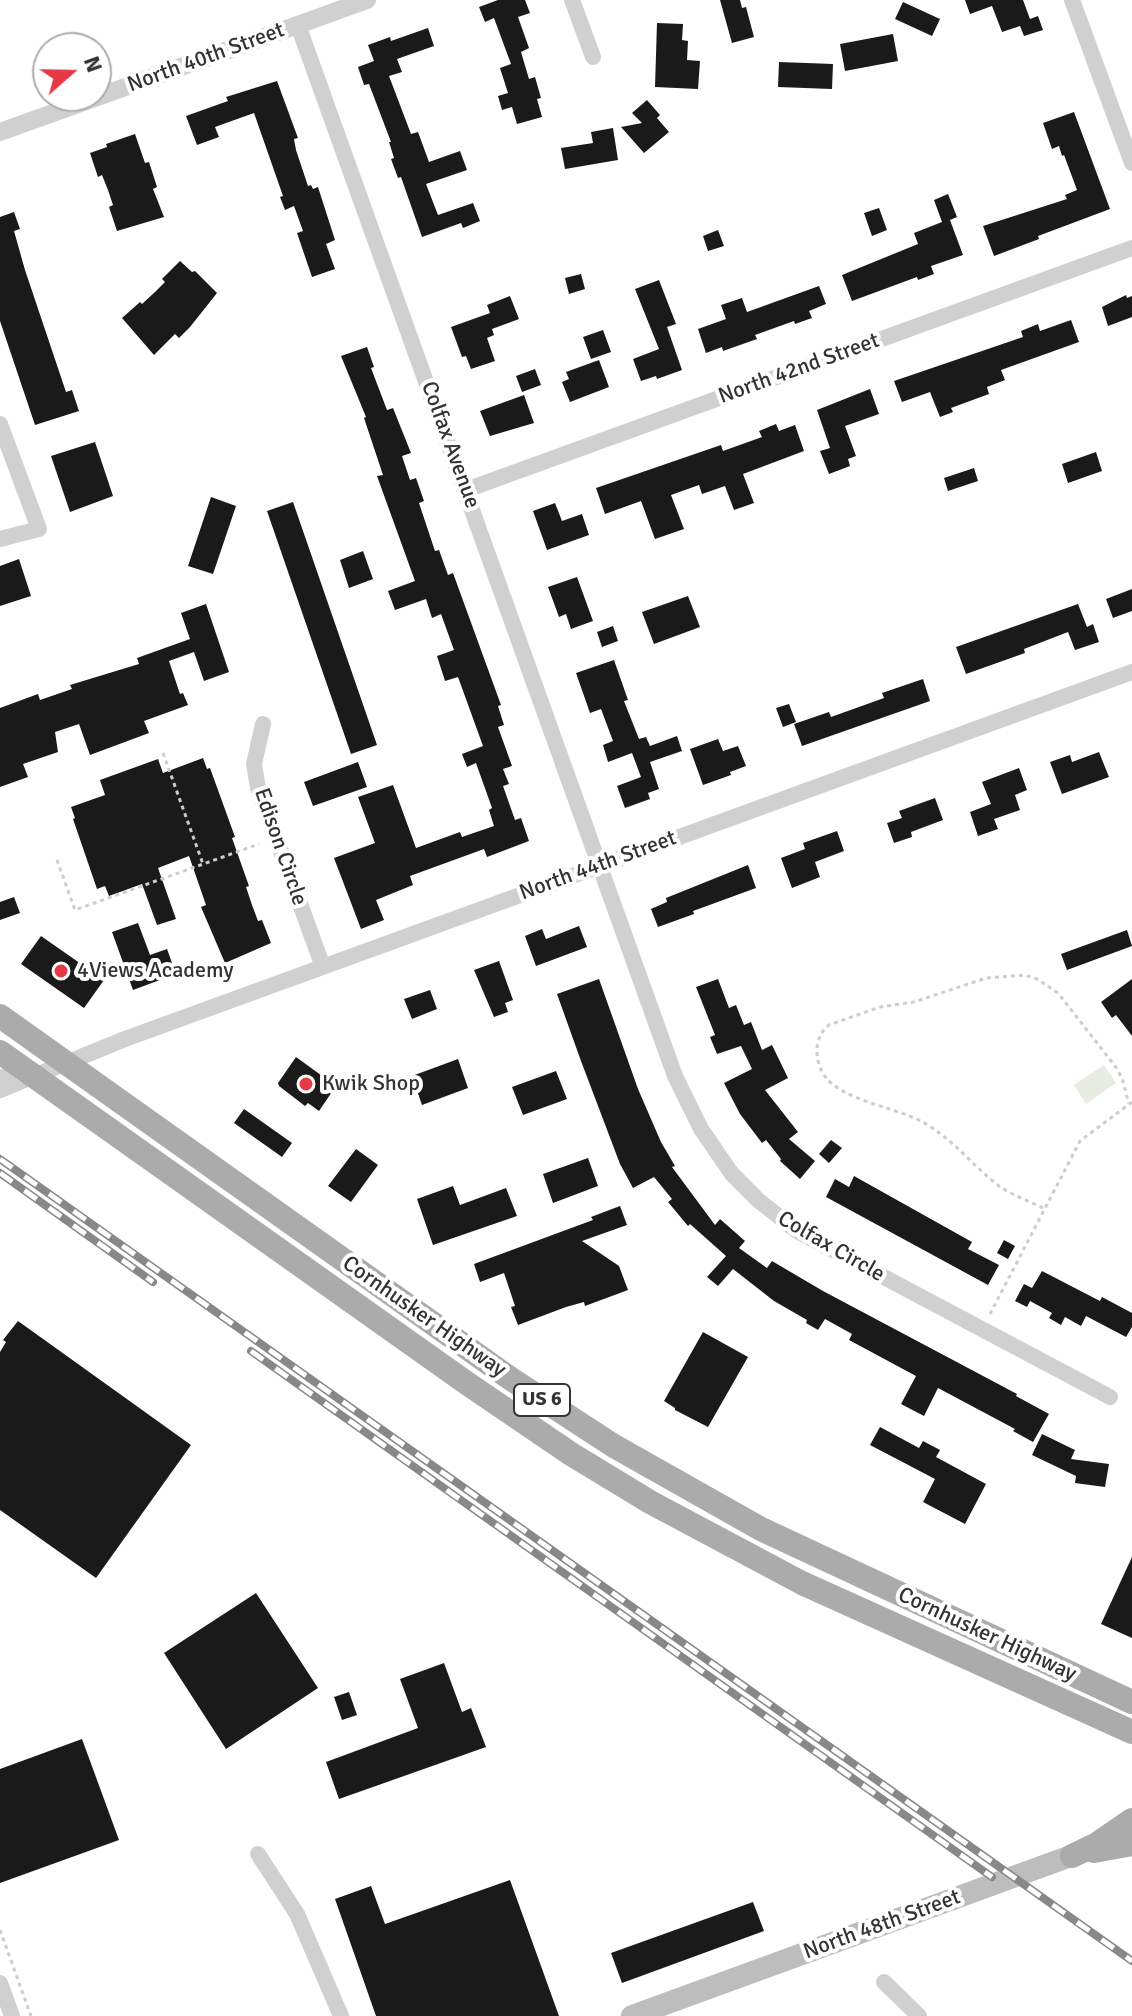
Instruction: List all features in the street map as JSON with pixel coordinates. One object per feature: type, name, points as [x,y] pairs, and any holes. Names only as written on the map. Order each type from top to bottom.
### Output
[{"type":"main road","name":"Cornhusker Highway","points":[[0,1016],[511,1379],[614,1446],[761,1529],[1132,1702]]},
{"type":"main road","name":"Cornhusker Highway","points":[[0,1052],[468,1384],[571,1454],[650,1502],[802,1583],[1126,1732]]},
{"type":"main road","points":[[1072,1856],[1097,1844],[1132,1820]]},
{"type":"main road","name":"North 48th Street","points":[[640,2015],[1132,1833]]},
{"type":"main road","points":[[1072,1856],[1132,1844]]},
{"type":"street","name":"North 40th Street","points":[[0,132],[367,0]]},
{"type":"street","points":[[572,0],[593,57]]},
{"type":"street","points":[[1072,0],[1132,163]]},
{"type":"street","name":"Colfax Avenue","points":[[298,25],[600,866]]},
{"type":"street","name":"North 42nd Street","points":[[466,490],[1132,248]]},
{"type":"street","points":[[0,424],[39,529],[0,539]]},
{"type":"street","name":"North 44th Street","points":[[0,1078],[30,1073],[65,1061],[1132,672]]},
{"type":"street","name":"Edison Circle","points":[[263,724],[254,764],[258,788],[323,967]]},
{"type":"street","name":"Colfax Circle","points":[[600,866],[687,1103],[711,1145],[745,1188],[772,1212],[821,1245],[1110,1397]]},
{"type":"street","name":"North 44th Street","points":[[0,1090],[30,1073]]},
{"type":"street","points":[[258,1854],[297,1914],[341,2016]]},
{"type":"street","points":[[884,1982],[919,2016]]},
{"type":"street","points":[[0,1983],[12,2016]]},
{"type":"path","points":[[163,753],[203,864]]},
{"type":"path","points":[[57,860],[75,910],[259,844]]},
{"type":"path","points":[[990,1314],[1080,1141],[1131,1103],[1115,1066],[1058,993],[1025,975],[986,978],[929,998],[873,1010],[829,1025],[823,1030],[817,1052],[828,1079],[847,1093],[928,1125],[999,1186],[1043,1208]]},
{"type":"path","points":[[0,1930],[31,2016]]},
{"type":"shaded area","points":[[1104,1065],[1116,1083],[1086,1104],[1074,1085]]},
{"type":"building","points":[[498,0],[525,0],[530,13],[518,17],[529,48],[521,52],[529,79],[535,77],[542,117],[517,124],[512,107],[502,110],[498,96],[508,93],[500,68],[511,64],[494,18],[485,22],[479,7]]},
{"type":"building","points":[[720,0],[740,0],[742,8],[746,7],[754,37],[732,43]]},
{"type":"building","points":[[965,0],[1023,0],[1030,19],[1038,16],[1043,30],[1024,36],[1020,26],[1002,32],[992,6],[970,14]]},
{"type":"building","points":[[903,2],[940,19],[932,36],[895,19]]},
{"type":"building","points":[[657,23],[683,24],[682,40],[688,41],[687,60],[700,61],[698,89],[655,87]]},
{"type":"building","points":[[428,28],[434,46],[397,59],[402,72],[389,76],[411,134],[418,132],[429,162],[460,151],[467,170],[426,184],[438,215],[473,203],[480,221],[463,228],[461,223],[422,237],[401,177],[398,178],[391,159],[394,158],[391,142],[369,84],[364,85],[358,67],[374,61],[368,45],[390,37],[391,41]]},
{"type":"building","points":[[893,34],[898,61],[845,71],[840,44]]},
{"type":"building","points":[[779,62],[833,64],[832,89],[778,87]]},
{"type":"building","points":[[277,81],[298,138],[294,139],[296,150],[308,186],[311,185],[313,189],[318,187],[335,240],[326,244],[335,269],[312,277],[297,233],[303,231],[294,206],[285,210],[254,113],[215,127],[219,137],[197,145],[186,116],[228,101],[226,97]]},
{"type":"building","points":[[647,100],[669,132],[644,153],[621,127],[642,123],[632,113]]},
{"type":"building","points":[[1074,112],[1110,209],[994,256],[983,226],[1067,199],[1065,195],[1077,190],[1064,155],[1059,146],[1052,149],[1043,123]]},
{"type":"building","points":[[613,128],[618,160],[565,169],[561,148],[593,143],[591,132]]},
{"type":"building","points":[[135,134],[145,163],[149,162],[157,187],[153,189],[164,217],[117,231],[109,207],[113,205],[108,190],[102,175],[98,177],[90,153]]},
{"type":"building","points":[[948,194],[957,217],[950,220],[963,255],[931,266],[934,274],[918,280],[917,277],[852,301],[842,275],[918,244],[914,233],[942,222],[934,200]]},
{"type":"building","points":[[879,208],[887,230],[872,236],[864,213]]},
{"type":"building","points":[[14,212],[20,229],[14,231],[25,270],[66,392],[72,390],[79,411],[35,425],[0,321],[0,217]]},
{"type":"building","points":[[718,230],[724,246],[708,251],[703,236]]},
{"type":"building","points":[[180,261],[217,293],[179,338],[175,334],[154,355],[122,318],[155,292],[165,282],[162,279]]},
{"type":"building","points":[[581,274],[585,289],[569,294],[565,278]]},
{"type":"building","points":[[659,280],[676,324],[667,327],[682,370],[641,381],[633,359],[659,349],[635,289]]},
{"type":"building","points":[[819,286],[826,304],[809,311],[812,318],[755,335],[757,339],[723,351],[722,347],[706,353],[698,329],[726,319],[721,305],[742,298],[747,312]]},
{"type":"building","points":[[1126,295],[1127,298],[1132,296],[1132,317],[1108,326],[1102,307]]},
{"type":"building","points":[[510,296],[519,319],[492,329],[494,335],[487,338],[495,361],[471,369],[466,356],[462,357],[451,327],[490,313],[487,305]]},
{"type":"building","points":[[1071,320],[1079,342],[1001,370],[1005,380],[987,387],[989,394],[951,408],[953,412],[940,417],[930,392],[902,402],[894,381],[1023,337],[1021,331],[1038,324],[1040,331]]},
{"type":"building","points":[[603,330],[611,352],[591,359],[583,337]]},
{"type":"building","points":[[367,347],[374,367],[371,368],[387,410],[393,408],[411,453],[402,456],[410,480],[416,478],[424,501],[419,503],[435,551],[439,550],[448,575],[453,573],[501,705],[498,706],[504,725],[498,727],[512,766],[503,769],[509,784],[503,786],[515,820],[521,818],[529,841],[487,857],[484,849],[410,876],[413,885],[376,900],[384,920],[361,929],[334,858],[375,843],[358,797],[393,785],[416,848],[460,832],[462,837],[494,826],[489,810],[492,808],[476,763],[467,767],[462,754],[483,746],[458,677],[445,681],[437,656],[454,650],[441,614],[432,618],[426,599],[395,610],[388,591],[415,581],[377,476],[383,475],[366,417],[341,356]]},
{"type":"building","points":[[599,360],[609,387],[570,402],[562,382],[569,379],[566,372]]},
{"type":"building","points":[[535,369],[541,385],[522,392],[516,376]]},
{"type":"building","points":[[870,389],[879,414],[845,426],[856,456],[848,459],[850,466],[829,474],[820,451],[830,448],[817,410]]},
{"type":"building","points":[[524,395],[534,423],[490,436],[480,411]]},
{"type":"building","points":[[776,424],[779,431],[795,425],[804,451],[743,474],[754,503],[734,510],[725,486],[702,494],[699,485],[671,495],[684,529],[655,539],[641,501],[605,514],[596,488],[721,445],[723,451],[762,437],[759,431]]},
{"type":"building","points":[[95,442],[113,496],[70,512],[51,456]]},
{"type":"building","points":[[1096,452],[1102,471],[1068,483],[1062,464]]},
{"type":"building","points":[[974,468],[978,481],[948,491],[944,478]]},
{"type":"building","points":[[211,497],[236,506],[213,574],[188,566]]},
{"type":"building","points":[[293,502],[377,745],[351,754],[267,511]]},
{"type":"building","points":[[555,503],[562,521],[582,514],[589,535],[547,550],[533,511]]},
{"type":"building","points":[[363,551],[373,579],[349,588],[340,560]]},
{"type":"building","points":[[19,559],[31,596],[0,606],[0,566]]},
{"type":"building","points":[[577,577],[593,621],[571,629],[566,614],[559,617],[548,587]]},
{"type":"building","points":[[1132,589],[1132,611],[1113,618],[1106,599]]},
{"type":"building","points":[[688,596],[700,627],[654,644],[642,612]]},
{"type":"building","points":[[206,604],[229,672],[204,681],[194,652],[169,661],[180,694],[183,693],[188,705],[144,721],[149,733],[90,755],[79,724],[55,732],[58,752],[23,764],[28,777],[0,787],[0,708],[38,694],[40,700],[72,689],[70,685],[139,664],[137,658],[190,639],[181,613]]},
{"type":"building","points":[[1078,604],[1087,627],[1093,624],[1099,642],[1075,650],[1068,632],[1024,649],[1025,653],[966,674],[956,647]]},
{"type":"building","points":[[613,626],[618,641],[602,647],[597,632]]},
{"type":"building","points":[[614,660],[628,700],[624,701],[639,739],[646,737],[650,746],[677,736],[682,751],[650,762],[659,789],[648,793],[650,799],[625,808],[617,786],[641,777],[632,753],[608,762],[603,745],[613,741],[601,709],[590,713],[576,673]]},
{"type":"building","points":[[923,679],[930,701],[802,746],[794,724],[829,712],[831,717],[884,698],[882,693]]},
{"type":"building","points":[[789,704],[796,722],[783,727],[776,708]]},
{"type":"building","points":[[718,739],[723,751],[738,746],[746,766],[703,785],[690,749]]},
{"type":"building","points":[[1099,752],[1109,777],[1062,794],[1050,762],[1070,755],[1072,762]]},
{"type":"building","points":[[203,758],[207,769],[210,768],[235,837],[232,838],[249,886],[246,887],[252,905],[271,943],[225,963],[201,907],[206,905],[189,856],[158,868],[176,919],[157,925],[142,884],[109,896],[105,886],[97,889],[71,807],[105,795],[100,780],[158,759],[163,773]]},
{"type":"building","points":[[358,762],[367,787],[313,806],[304,782]]},
{"type":"building","points":[[1019,768],[1027,790],[1015,795],[1020,810],[994,819],[998,829],[978,836],[970,812],[991,804],[982,782]]},
{"type":"building","points":[[935,798],[943,820],[911,832],[912,837],[894,843],[887,823],[902,818],[899,811]]},
{"type":"building","points":[[837,831],[844,851],[815,862],[820,877],[792,888],[781,858],[805,849],[803,843]]},
{"type":"building","points":[[748,865],[756,888],[658,927],[651,909],[667,902],[666,898]]},
{"type":"building","points":[[14,897],[20,913],[0,920],[0,902]]},
{"type":"building","points":[[138,923],[150,955],[167,949],[176,974],[133,990],[112,932]]},
{"type":"building","points":[[579,926],[587,947],[536,966],[525,936],[542,929],[546,939]]},
{"type":"building","points":[[1127,930],[1132,946],[1067,970],[1061,954]]},
{"type":"building","name":"4Views Academy","points":[[41,936],[104,980],[84,1008],[21,964]]},
{"type":"building","points":[[499,961],[513,1000],[505,1003],[508,1012],[494,1017],[474,970]]},
{"type":"building","points":[[599,979],[638,1089],[675,1166],[672,1167],[715,1225],[720,1219],[745,1241],[739,1248],[767,1268],[772,1261],[1049,1414],[1033,1442],[1013,1431],[1015,1429],[938,1388],[924,1416],[901,1404],[916,1376],[849,1340],[852,1334],[825,1319],[818,1330],[733,1269],[718,1286],[707,1277],[726,1256],[690,1224],[688,1226],[668,1202],[672,1199],[654,1177],[633,1188],[620,1164],[581,1061],[557,994]]},
{"type":"building","points":[[718,979],[729,1008],[736,1005],[744,1025],[751,1022],[762,1050],[772,1045],[788,1078],[765,1090],[798,1132],[789,1139],[815,1161],[800,1179],[780,1161],[766,1140],[762,1143],[740,1114],[724,1083],[752,1069],[741,1046],[717,1054],[710,1037],[715,1035],[696,987]]},
{"type":"building","points":[[1132,979],[1132,1036],[1116,1015],[1112,1018],[1101,1002]]},
{"type":"building","points":[[430,990],[437,1009],[412,1019],[404,999]]},
{"type":"building","name":"Kwik Shop","points":[[296,1057],[336,1086],[319,1111],[308,1103],[305,1106],[279,1086]]},
{"type":"building","points":[[458,1059],[468,1088],[422,1105],[412,1076]]},
{"type":"building","points":[[556,1071],[567,1099],[523,1115],[512,1087]]},
{"type":"building","points":[[244,1109],[292,1143],[282,1157],[234,1123]]},
{"type":"building","points":[[831,1140],[842,1148],[829,1163],[819,1154]]},
{"type":"building","points":[[356,1149],[378,1165],[351,1202],[328,1186]]},
{"type":"building","points":[[588,1158],[598,1186],[553,1203],[543,1174]]},
{"type":"building","points":[[854,1176],[972,1242],[968,1249],[999,1265],[988,1285],[826,1197],[835,1179],[849,1187]]},
{"type":"building","points":[[453,1186],[460,1205],[506,1188],[517,1216],[433,1245],[417,1199]]},
{"type":"building","points":[[620,1206],[627,1225],[582,1241],[619,1266],[628,1290],[585,1306],[584,1302],[566,1307],[518,1325],[504,1273],[480,1282],[474,1264],[593,1220],[591,1217]]},
{"type":"building","points":[[1004,1240],[1015,1246],[1008,1259],[997,1253]]},
{"type":"building","points":[[1042,1271],[1100,1301],[1102,1297],[1132,1313],[1132,1327],[1126,1337],[1086,1316],[1081,1326],[1065,1317],[1061,1325],[1049,1318],[1052,1313],[1030,1301],[1027,1307],[1015,1301],[1024,1284],[1032,1288]]},
{"type":"building","points":[[18,1321],[191,1445],[96,1578],[0,1510],[0,1352],[6,1342],[3,1340]]},
{"type":"building","points":[[703,1332],[748,1357],[708,1427],[664,1401]]},
{"type":"building","points":[[880,1427],[919,1448],[923,1441],[940,1450],[936,1457],[986,1484],[965,1524],[923,1502],[935,1479],[870,1445]]},
{"type":"building","points":[[1042,1434],[1075,1450],[1071,1459],[1109,1464],[1105,1487],[1075,1483],[1076,1476],[1032,1455]]},
{"type":"building","points":[[1132,1557],[1132,1638],[1101,1624]]},
{"type":"building","points":[[256,1593],[318,1688],[226,1749],[164,1653]]},
{"type":"building","points":[[444,1663],[462,1712],[471,1708],[486,1747],[339,1799],[326,1762],[418,1728],[400,1679]]},
{"type":"building","points":[[349,1692],[357,1715],[342,1720],[334,1697]]},
{"type":"building","points":[[82,1739],[119,1840],[0,1883],[0,1769]]},
{"type":"building","points":[[510,1880],[559,2016],[376,2016],[335,1899],[371,1886],[385,1924]]},
{"type":"building","points":[[753,1902],[764,1931],[622,1983],[611,1953]]},
{"type":"railway","points":[[0,1159],[1132,1961]]},
{"type":"railway","points":[[0,1173],[153,1282]]},
{"type":"railway","points":[[251,1351],[992,1877]]},
{"type":"place","name":"4Views Academy","points":[[61,971]]},
{"type":"place","name":"Kwik Shop","points":[[306,1084]]}]
